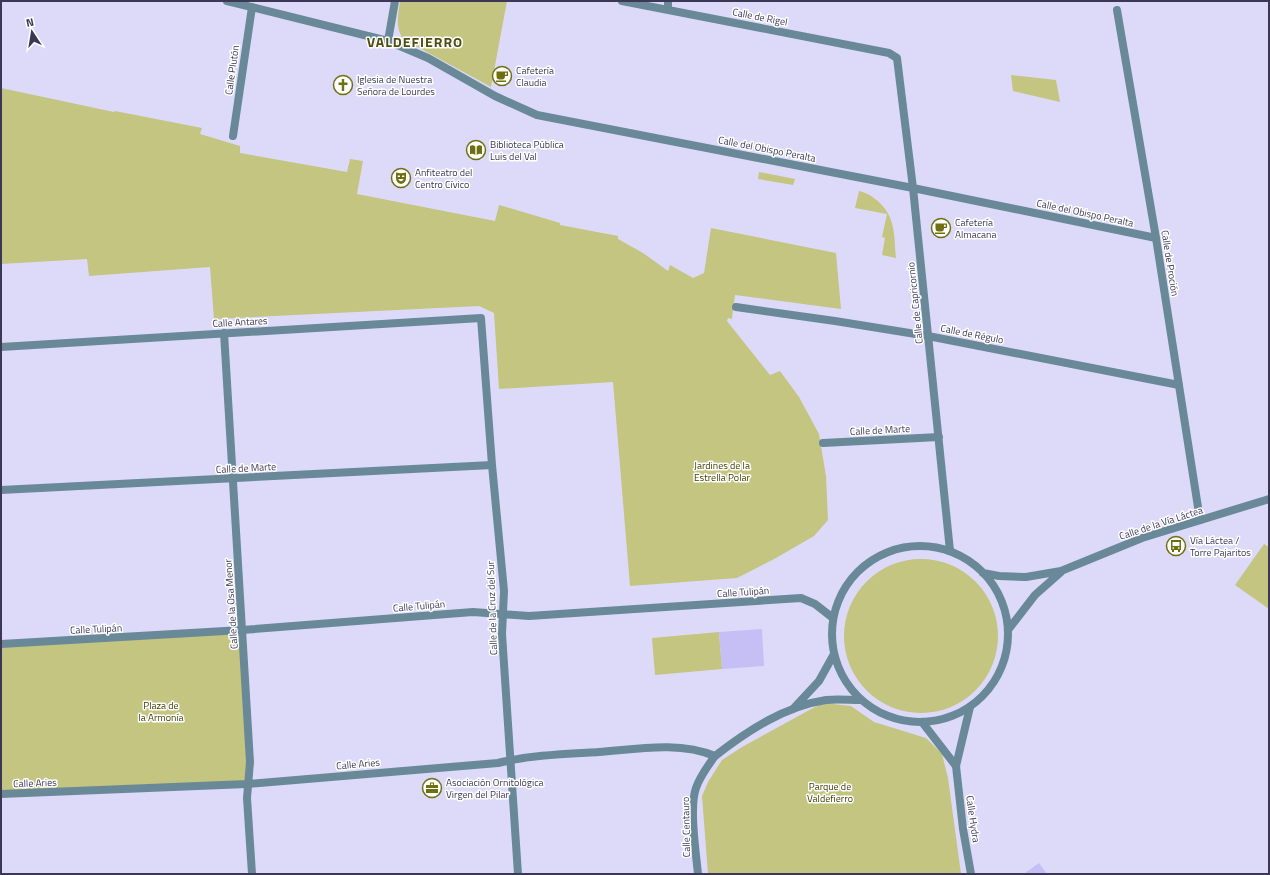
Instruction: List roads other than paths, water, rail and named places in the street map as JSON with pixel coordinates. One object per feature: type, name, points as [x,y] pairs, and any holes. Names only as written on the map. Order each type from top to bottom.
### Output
[{"type":"street","name":"Calle del Obispo Peralta","points":[[227,1],[388,41],[428,58],[495,96],[537,115],[913,188],[1156,238]]},
{"type":"street","points":[[388,41],[395,1]]},
{"type":"street","name":"Calle de Rigel","points":[[622,1],[882,51],[894,55]]},
{"type":"street","points":[[668,1],[668,10]]},
{"type":"street","name":"Calle Plutón","points":[[233,136],[252,7]]},
{"type":"street","name":"Calle de Proción","points":[[1117,10],[1156,238],[1200,520]]},
{"type":"street","name":"Calle de Capricornio","points":[[894,55],[899,63],[950,551]]},
{"type":"street","name":"Calle de Régulo","points":[[736,307],[928,336],[1179,385]]},
{"type":"street","name":"Calle Antares","points":[[1,347],[224,332],[481,318]]},
{"type":"street","name":"Calle de la Cruz del Sur","points":[[481,318],[492,465],[504,591],[502,634],[518,874]]},
{"type":"street","name":"Calle de la Osa Menor","points":[[224,332],[250,762],[247,798],[252,874]]},
{"type":"street","name":"Calle de Marte","points":[[823,444],[939,437]]},
{"type":"street","name":"Calle de Marte","points":[[1,490],[492,465]]},
{"type":"street","name":"Calle de la Vía Láctea","points":[[984,573],[999,576],[1026,577],[1061,571],[1142,538],[1269,499]]},
{"type":"street","points":[[917,546],[934,547],[950,551],[968,560],[984,573],[1001,599],[1006,614],[1008,630],[1007,648],[1002,665],[997,676],[984,695],[970,707],[955,715],[939,720],[922,722],[905,721],[889,717],[860,700],[851,690],[837,666],[831,636],[833,618],[838,601],[846,586],[857,572],[884,554],[900,548],[917,546]]},
{"type":"street","name":"Calle de la Vía Láctea","points":[[1008,630],[1035,595],[1061,571]]},
{"type":"street","name":"Calle Tulipán","points":[[1,644],[242,630],[473,612],[529,616],[801,598],[815,604],[833,618]]},
{"type":"street","name":"Calle Centauro","points":[[793,709],[819,681],[834,654]]},
{"type":"street","name":"Calle Centauro","points":[[698,874],[694,802],[696,789],[703,772],[715,756],[762,723],[793,709],[827,700],[860,700]]},
{"type":"street","name":"Calle Hydra","points":[[970,707],[956,766],[963,829],[971,874]]},
{"type":"street","points":[[922,722],[956,766]]},
{"type":"street","name":"Calle Aries","points":[[1,794],[247,784],[498,763],[538,756],[678,747],[702,751],[715,756]]},
{"type":"place","name":"Cafetería Claudia","points":[[502,76]]},
{"type":"place","name":"Iglesia de Nuestra Señora de Lourdes","points":[[343,85]]},
{"type":"place","name":"Biblioteca Pública Luis del Val","points":[[476,150]]},
{"type":"place","name":"Anfiteatro del Centro Cívico","points":[[401,178]]},
{"type":"place","name":"Cafetería Almacana","points":[[941,228]]},
{"type":"place","name":"Vía Láctea / Torre Pajaritos","points":[[1176,546]]},
{"type":"place","name":"Asociación Ornitológica Virgen del Pilar","points":[[432,788]]},
{"type":"district","name":"VALDEFIERRO","points":[[415,41]]},
{"type":"park label","name":"Jardines de la Estrella Polar","points":[[722,470]]},
{"type":"park label","name":"Plaza de la Armonía","points":[[161,710]]},
{"type":"park label","name":"Parque de Valdefierro","points":[[830,792]]}]
